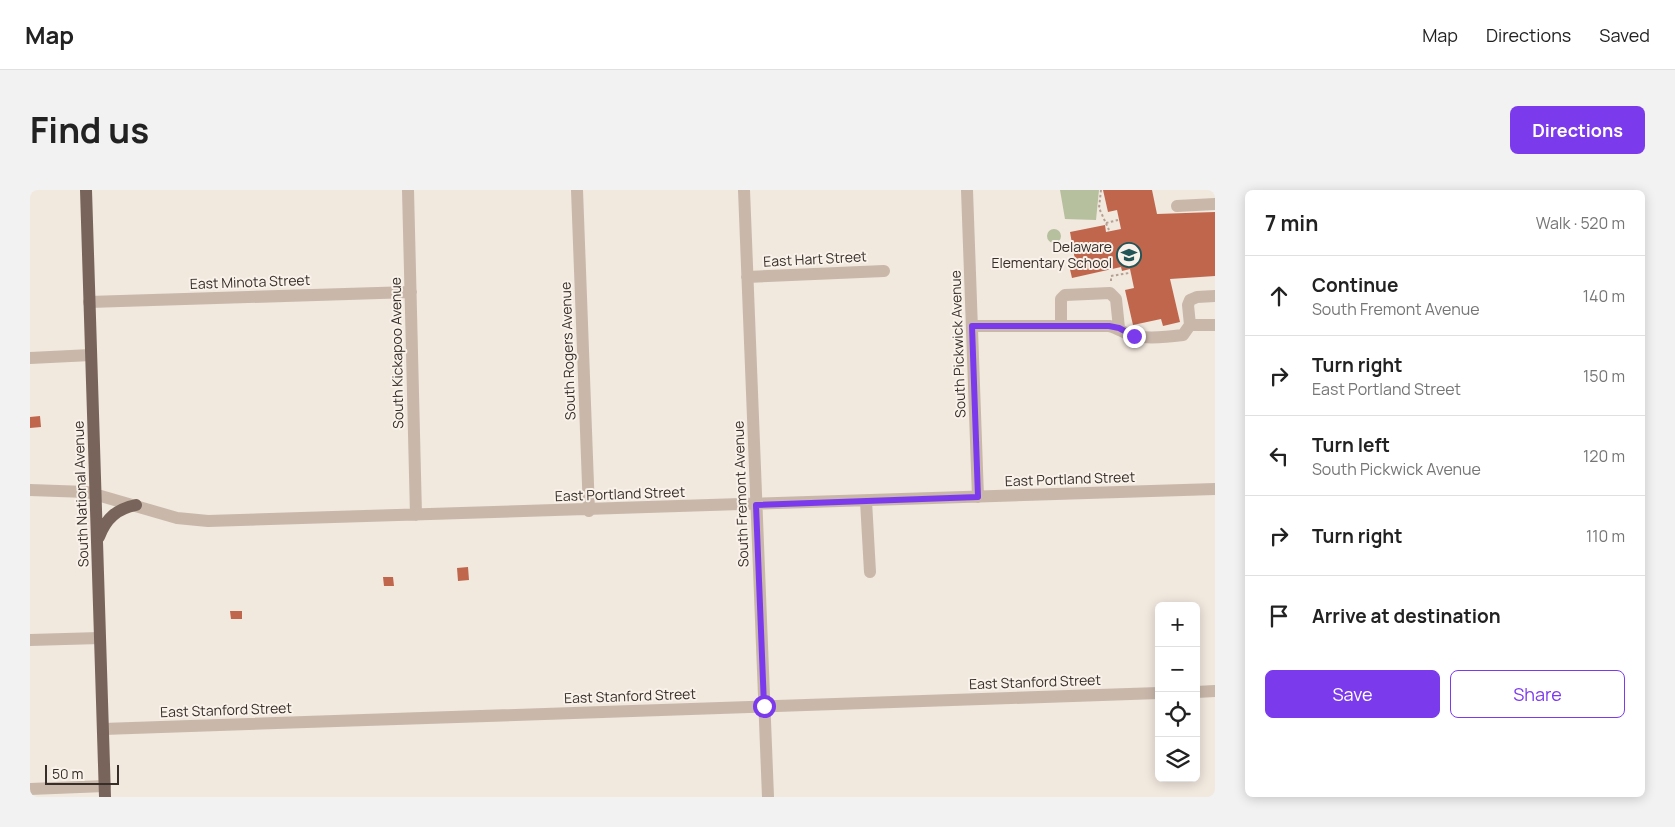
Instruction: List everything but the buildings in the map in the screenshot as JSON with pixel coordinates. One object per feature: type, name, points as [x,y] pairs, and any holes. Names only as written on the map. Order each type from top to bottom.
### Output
[{"type":"main road","name":"South National Avenue","points":[[86,190],[105,791]]},
{"type":"main road","points":[[97,542],[103,526],[109,519],[124,508],[136,505]]},
{"type":"street","name":"South Kickapoo Avenue","points":[[408,190],[416,515]]},
{"type":"street","name":"South Rogers Avenue","points":[[577,190],[589,511]]},
{"type":"street","name":"South Fremont Avenue","points":[[744,190],[768,797]]},
{"type":"street","name":"South Pickwick Avenue","points":[[967,190],[978,497]]},
{"type":"street","points":[[1177,206],[1215,204]]},
{"type":"street","name":"East Hart Street","points":[[747,278],[884,271]]},
{"type":"street","name":"East Minota Street","points":[[89,302],[411,292]]},
{"type":"street","points":[[1062,326],[1061,298],[1065,295],[1110,293],[1116,300],[1119,328]]},
{"type":"street","points":[[972,326],[1119,328],[1134,336],[1175,336],[1182,335],[1190,325],[1188,305],[1190,300],[1197,297],[1215,296]]},
{"type":"street","points":[[1190,325],[1215,325]]},
{"type":"street","points":[[30,358],[91,355]]},
{"type":"street","name":"East Portland Street","points":[[30,490],[70,490],[96,494],[172,517],[197,521],[589,511],[1215,489]]},
{"type":"street","points":[[866,501],[870,572]]},
{"type":"street","points":[[30,640],[100,638]]},
{"type":"street","points":[[1200,692],[1215,691]]},
{"type":"street","name":"East Stanford Street","points":[[103,729],[1155,693]]},
{"type":"street","points":[[30,789],[105,791]]},
{"type":"path","points":[[1101,190],[1099,208],[1109,230]]},
{"type":"path","points":[[1106,223],[1118,220]]},
{"type":"green space","points":[[1060,190],[1099,190],[1096,220],[1065,219]]},
{"type":"green space","points":[[1051,229],[1057,229],[1061,236],[1057,243],[1051,243],[1047,239],[1047,233]]},
{"type":"place","name":"Delaware Elementary School","points":[[1129,255]]},
{"type":"route","points":[[764,706],[756,505],[978,497],[972,326],[1109,326],[1119,328],[1134,336]]}]
